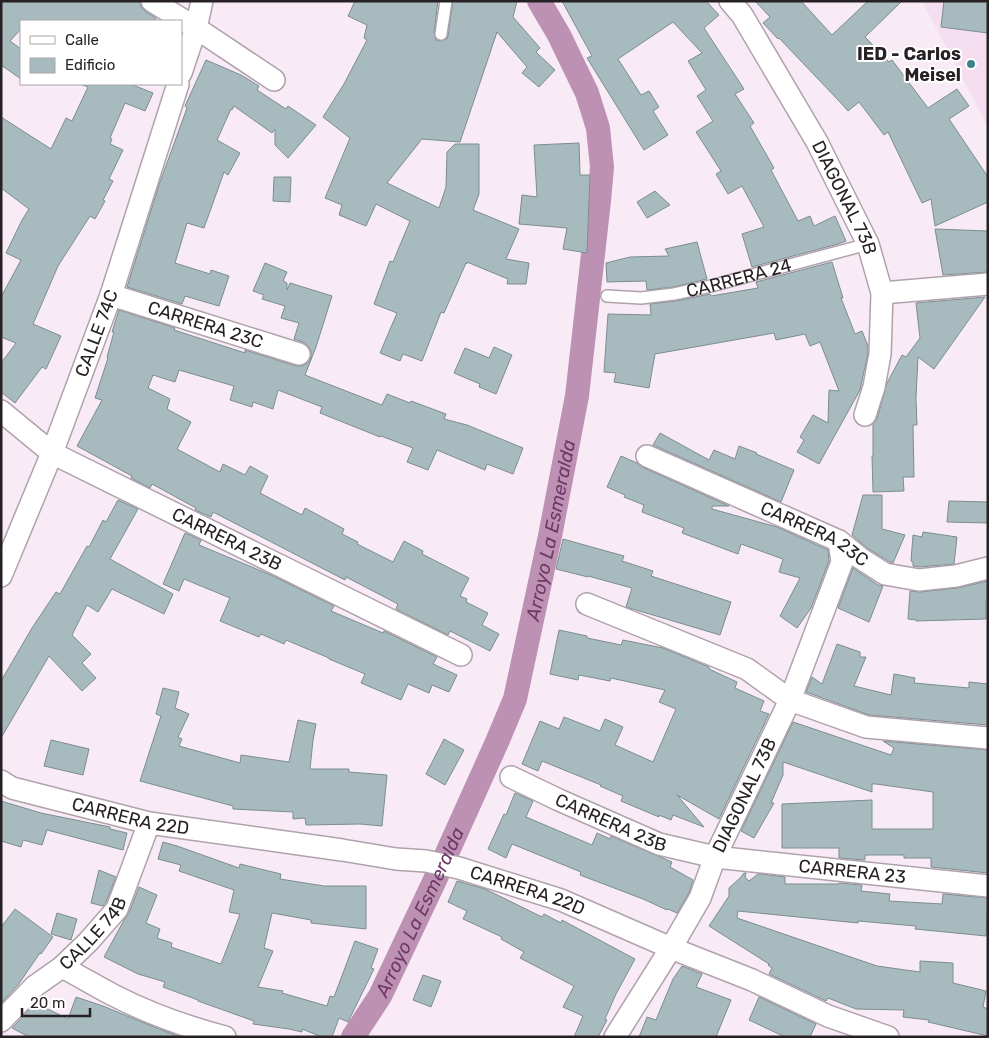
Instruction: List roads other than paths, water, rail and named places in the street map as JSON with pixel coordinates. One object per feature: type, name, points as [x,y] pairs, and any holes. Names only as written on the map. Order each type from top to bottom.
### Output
[{"type":"street","points":[[152,1],[274,80]]},
{"type":"street","points":[[182,70],[196,28],[202,1]]},
{"type":"street","name":"DIAGONAL 73B","points":[[730,1],[742,15],[817,142],[868,244],[882,293],[880,354],[874,387],[865,414]]},
{"type":"street","name":"CALLE 74C","points":[[1,576],[52,453],[111,295],[178,85]]},
{"type":"street","points":[[882,293],[988,284]]},
{"type":"street","name":"CARRERA 23C","points":[[111,295],[299,354]]},
{"type":"street","name":"CARRERA 23B","points":[[1,411],[52,453],[461,655]]},
{"type":"street","name":"CARRERA 23C","points":[[647,456],[839,541],[860,558],[885,574],[919,580],[956,576],[988,568]]},
{"type":"street","name":"DIAGONAL 73B","points":[[615,1037],[700,898],[715,857],[790,700],[842,562],[839,541]]},
{"type":"street","points":[[587,604],[747,669],[790,700],[866,728],[988,738]]},
{"type":"street","name":"CARRERA 23B","points":[[511,777],[659,844],[715,857]]},
{"type":"street","name":"CARRERA 22D","points":[[1,781],[12,788],[149,822],[396,859],[426,861],[459,868],[560,900],[671,948],[752,980],[828,1016],[888,1037]]},
{"type":"street","name":"CALLE 74B","points":[[1,1021],[34,986],[62,967],[88,942],[117,909],[149,822]]},
{"type":"street","name":"CARRERA 23","points":[[715,857],[988,886]]},
{"type":"street","points":[[62,967],[114,996],[151,1012],[225,1037]]},
{"type":"lane","points":[[441,34],[446,1]]},
{"type":"lane","name":"CARRERA 24","points":[[607,296],[641,298],[674,294],[868,244]]},
{"type":"waterway","name":"Arroyo La Esmeralda","points":[[353,1037],[380,996],[434,882],[515,699],[550,536],[577,396],[602,167],[598,128],[587,93],[559,35],[539,1]]},
{"type":"place","name":"IED - Carlos Meisel","points":[[971,64]]}]
